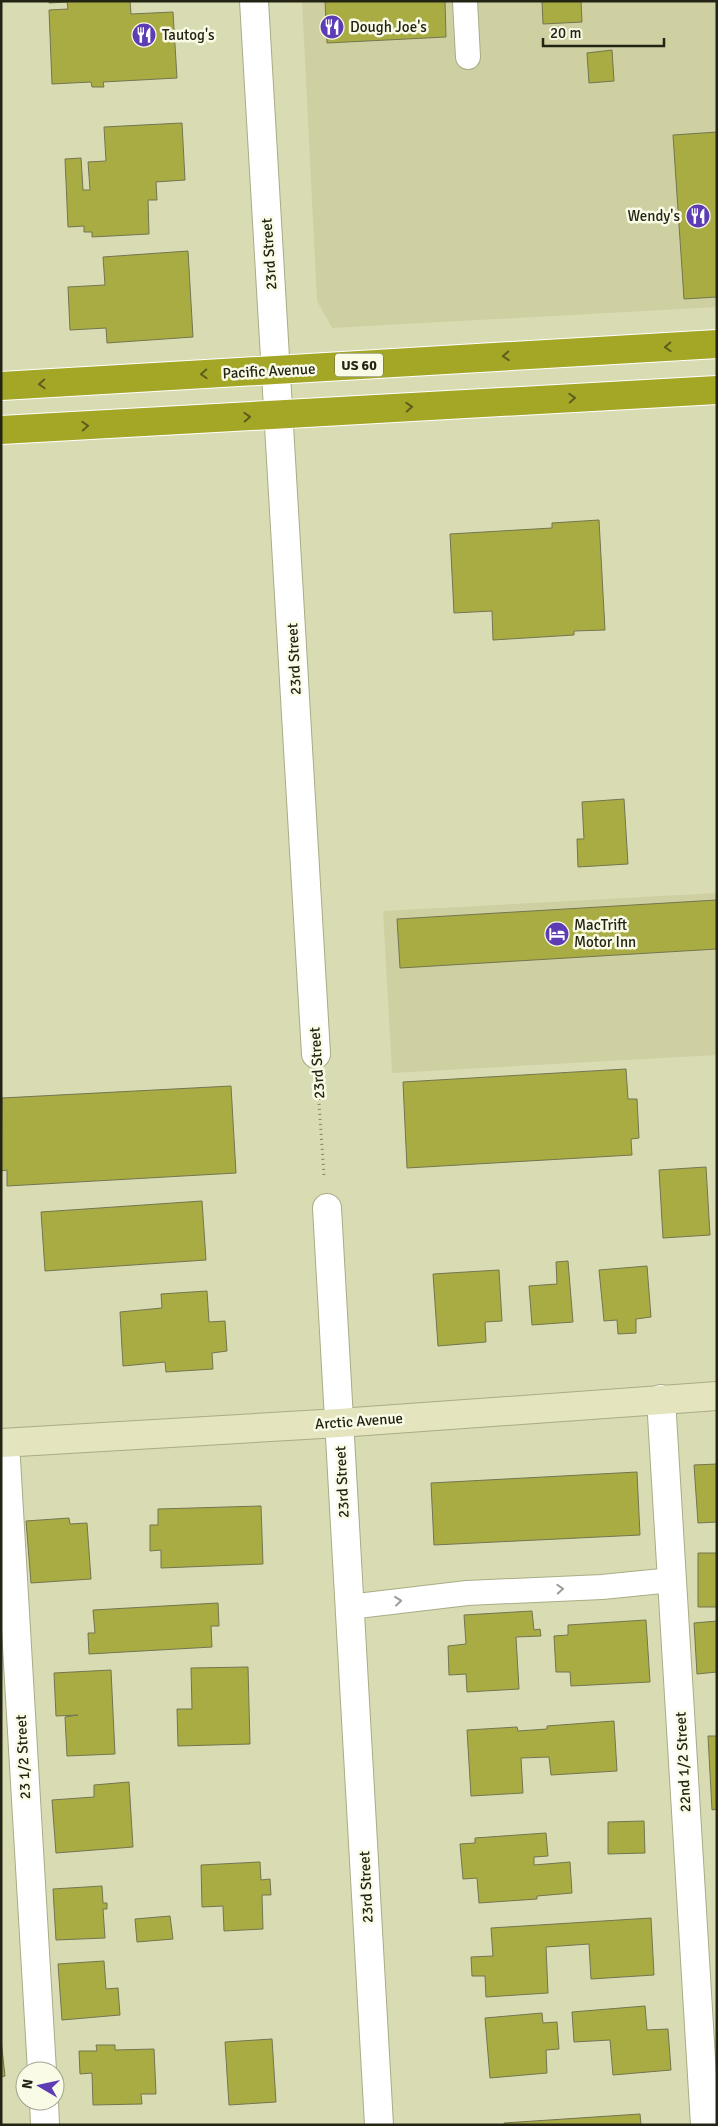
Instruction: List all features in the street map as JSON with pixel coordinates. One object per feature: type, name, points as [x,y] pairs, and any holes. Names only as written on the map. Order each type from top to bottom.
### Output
[{"type":"highway","name":"Pacific Avenue","points":[[1,386],[717,344]]},
{"type":"highway","points":[[1,430],[717,390]]},
{"type":"street","name":"23rd Street","points":[[254,1],[316,1054]]},
{"type":"street","name":"23rd Street","points":[[326,1208],[379,2125]]},
{"type":"street","name":"Arctic Avenue","points":[[3,1443],[339,1423],[717,1396]]},
{"type":"street","name":"22nd 1/2 Street","points":[[661,1399],[705,2125]]},
{"type":"street","name":"23 1/2 Street","points":[[3,1443],[41,2061]]},
{"type":"street","points":[[44,2111],[45,2125]]},
{"type":"lane","points":[[465,1],[468,56]]},
{"type":"lane","points":[[350,1607],[467,1593],[602,1587],[672,1580]]},
{"type":"path","name":"23rd Street","points":[[316,1054],[326,1208]]},
{"type":"shaded area","points":[[302,1],[717,1],[717,307],[332,328],[317,301]]},
{"type":"shaded area","points":[[717,893],[717,1055],[392,1073],[383,911]]},
{"type":"building","points":[[49,1],[130,1],[131,14],[173,12],[177,78],[103,82],[104,87],[92,87],[91,82],[52,84],[49,10],[68,9],[67,2],[49,3]]},
{"type":"building","points":[[325,1],[445,1],[446,37],[327,43]]},
{"type":"building","points":[[542,1],[581,1],[582,22],[543,24]]},
{"type":"building","points":[[612,50],[614,81],[589,83],[587,53]]},
{"type":"building","points":[[182,123],[185,180],[156,182],[157,200],[148,200],[149,234],[92,237],[92,232],[84,232],[84,226],[68,227],[65,159],[81,158],[83,190],[90,190],[88,162],[106,161],[104,127]]},
{"type":"building","name":"Wendy's","points":[[717,132],[717,297],[684,299],[673,135]]},
{"type":"building","points":[[188,251],[193,337],[107,343],[106,328],[70,330],[68,287],[105,285],[103,257]]},
{"type":"building","points":[[599,520],[605,630],[574,631],[574,635],[493,640],[492,611],[454,613],[450,534],[552,528],[552,523]]},
{"type":"building","points":[[624,799],[628,864],[578,867],[577,839],[584,839],[582,802]]},
{"type":"building","name":"MacTrift Motor Inn","points":[[717,900],[717,949],[400,968],[397,919]]},
{"type":"building","points":[[626,1069],[628,1099],[637,1099],[639,1138],[631,1139],[632,1155],[407,1168],[403,1082]]},
{"type":"building","points":[[231,1086],[236,1173],[7,1186],[7,1170],[1,1171],[2,1098]]},
{"type":"building","points":[[706,1167],[710,1235],[663,1238],[659,1170]]},
{"type":"building","points":[[202,1201],[206,1260],[45,1271],[41,1212]]},
{"type":"building","points":[[568,1261],[573,1322],[532,1325],[529,1286],[557,1284],[556,1262]]},
{"type":"building","points":[[647,1266],[651,1317],[636,1319],[636,1333],[618,1334],[617,1320],[604,1321],[599,1270]]},
{"type":"building","points":[[499,1270],[502,1321],[485,1322],[486,1342],[438,1346],[433,1274]]},
{"type":"building","points":[[207,1291],[209,1322],[225,1321],[227,1351],[212,1353],[213,1369],[166,1372],[165,1362],[123,1366],[120,1312],[162,1308],[161,1294]]},
{"type":"building","points":[[717,1464],[717,1522],[698,1523],[694,1465]]},
{"type":"building","points":[[637,1472],[640,1535],[434,1545],[431,1483]]},
{"type":"building","points":[[261,1506],[263,1564],[161,1568],[161,1550],[150,1551],[150,1525],[158,1525],[158,1509]]},
{"type":"building","points":[[69,1518],[70,1524],[87,1523],[91,1579],[31,1583],[26,1521]]},
{"type":"building","points":[[698,1553],[717,1553],[717,1607],[698,1607]]},
{"type":"building","points":[[218,1603],[219,1626],[211,1626],[212,1647],[89,1654],[88,1633],[95,1633],[93,1610]]},
{"type":"building","points":[[532,1611],[534,1630],[540,1629],[541,1636],[516,1637],[519,1689],[467,1692],[466,1674],[449,1675],[448,1646],[466,1644],[464,1615]]},
{"type":"building","points":[[646,1620],[650,1682],[571,1686],[570,1672],[556,1672],[554,1636],[568,1635],[568,1625]]},
{"type":"building","points":[[717,1621],[717,1672],[697,1674],[694,1623]]},
{"type":"building","points":[[248,1667],[250,1744],[178,1746],[177,1709],[192,1709],[191,1668]]},
{"type":"building","points":[[111,1670],[115,1754],[67,1756],[65,1717],[78,1715],[56,1716],[54,1673]]},
{"type":"building","points":[[614,1721],[617,1771],[551,1775],[549,1757],[521,1758],[523,1793],[471,1796],[467,1730],[517,1727],[518,1731],[547,1729],[547,1726]]},
{"type":"building","points":[[708,1736],[717,1736],[717,1809],[712,1810]]},
{"type":"building","points":[[129,1782],[133,1847],[56,1853],[52,1800],[94,1797],[94,1785]]},
{"type":"building","points":[[644,1821],[645,1853],[608,1854],[608,1822]]},
{"type":"building","points":[[546,1833],[548,1856],[534,1857],[534,1865],[570,1862],[572,1893],[537,1896],[537,1899],[479,1903],[477,1878],[463,1879],[460,1844],[475,1843],[475,1838]]},
{"type":"building","points":[[260,1862],[261,1880],[270,1879],[271,1895],[262,1895],[263,1929],[224,1931],[223,1906],[202,1907],[201,1865]]},
{"type":"building","points":[[102,1886],[103,1903],[107,1903],[107,1909],[103,1909],[105,1938],[56,1940],[53,1889]]},
{"type":"building","points":[[170,1916],[173,1939],[137,1942],[135,1919]]},
{"type":"building","points":[[651,1918],[654,1975],[591,1979],[589,1944],[546,1947],[548,1993],[486,1997],[485,1976],[472,1976],[471,1957],[493,1956],[491,1928]]},
{"type":"building","points":[[104,1961],[106,1989],[118,1988],[120,2015],[62,2020],[58,1964]]},
{"type":"building","points":[[645,2006],[647,2030],[668,2029],[671,2070],[613,2075],[610,2040],[574,2042],[572,2012]]},
{"type":"building","points":[[542,2013],[543,2023],[557,2022],[559,2049],[546,2050],[547,2073],[490,2078],[485,2018]]},
{"type":"building","points":[[272,2039],[276,2102],[229,2105],[225,2042]]},
{"type":"building","points":[[1,2040],[5,2076],[1,2077]]},
{"type":"building","points":[[96,2045],[115,2045],[115,2050],[154,2049],[156,2094],[141,2094],[142,2104],[93,2105],[92,2073],[80,2074],[79,2051],[97,2051]]},
{"type":"building","points":[[640,2114],[641,2125],[504,2125],[504,2123]]},
{"type":"place","name":"Dough Joe's","points":[[332,27]]},
{"type":"place","name":"Tautog's","points":[[144,35]]},
{"type":"place","name":"Wendy's","points":[[698,216]]},
{"type":"place","name":"MacTrift Motor Inn","points":[[557,934]]}]
